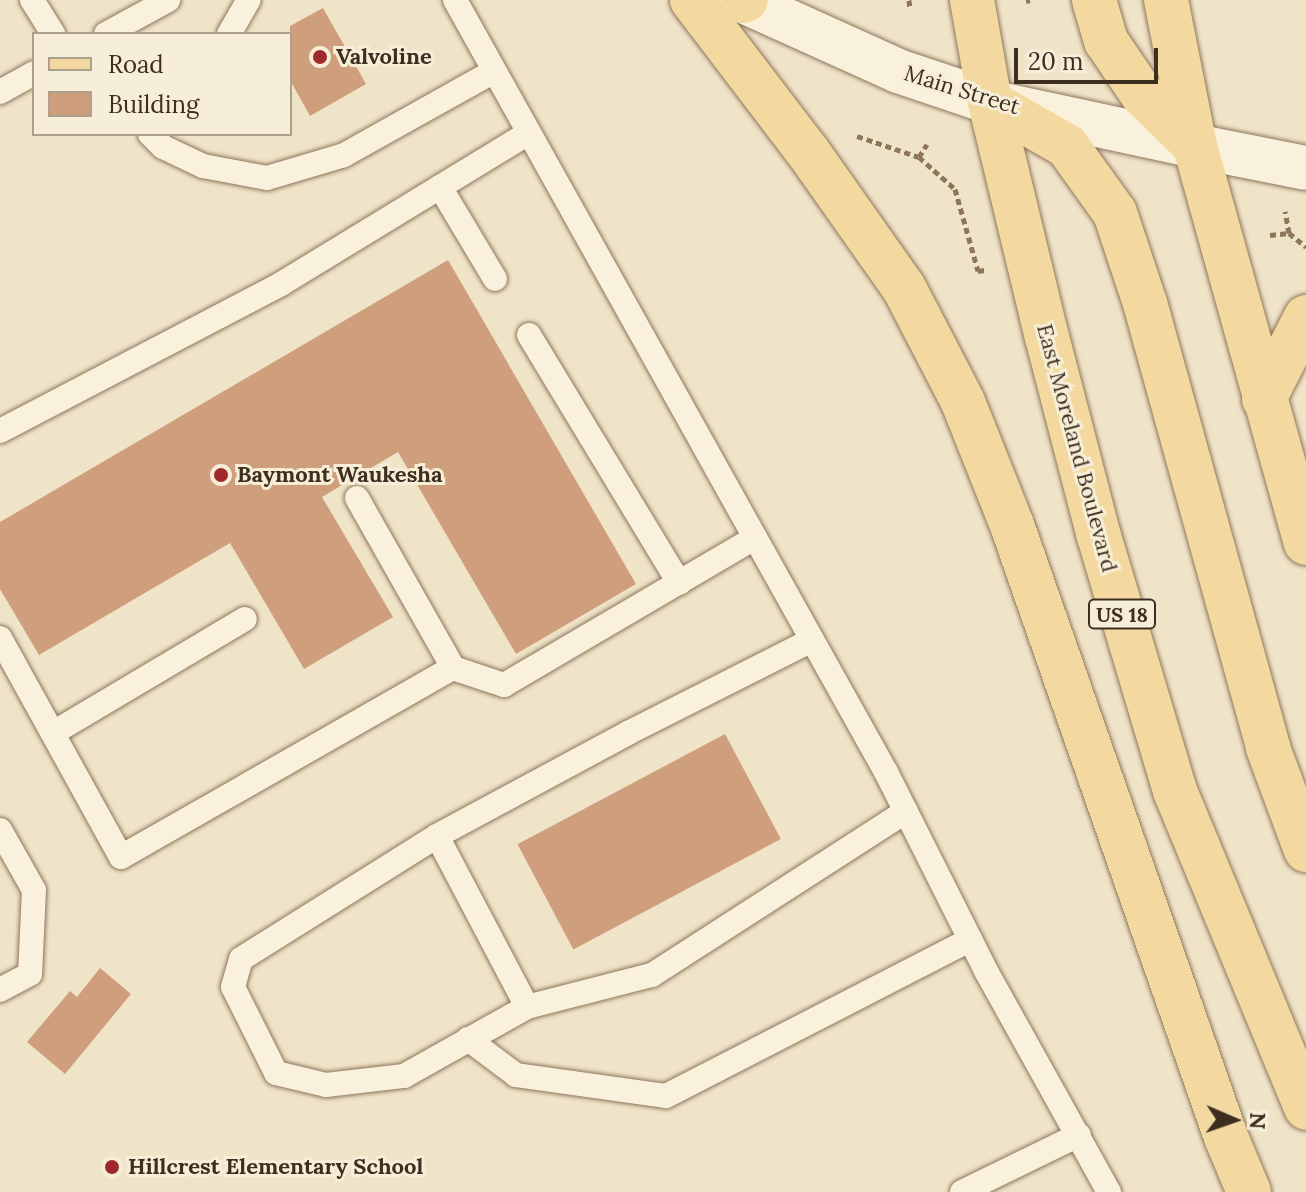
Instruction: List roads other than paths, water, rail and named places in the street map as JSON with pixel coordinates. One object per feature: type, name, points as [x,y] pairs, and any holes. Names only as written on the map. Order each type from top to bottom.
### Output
[{"type":"main road","points":[[692,0],[808,152],[904,288],[963,402],[1012,525],[1226,1137],[1249,1192]]},
{"type":"main road","name":"Main Street","points":[[743,0],[898,71],[990,102],[1306,168]]},
{"type":"main road","name":"East Moreland Boulevard","points":[[972,0],[990,102],[1099,536],[1175,791],[1306,1108]]},
{"type":"main road","points":[[1094,0],[1106,41],[1133,81],[1195,146]]},
{"type":"main road","points":[[1166,0],[1195,146],[1306,543]]},
{"type":"main road","points":[[990,102],[1067,146],[1115,213],[1145,303],[1268,748],[1306,850]]},
{"type":"main road","points":[[1264,399],[1306,317]]},
{"type":"lane","points":[[32,0],[52,32]]},
{"type":"lane","points":[[110,32],[168,0]]},
{"type":"lane","points":[[230,32],[249,0]]},
{"type":"lane","points":[[455,0],[906,811],[970,940],[1109,1192]]},
{"type":"lane","points":[[161,138],[203,166],[267,178],[344,155],[494,71]]},
{"type":"lane","points":[[0,92],[32,74]]},
{"type":"lane","points":[[0,431],[281,284],[528,133]]},
{"type":"lane","points":[[440,187],[495,279]]},
{"type":"lane","points":[[529,335],[679,583]]},
{"type":"lane","points":[[357,498],[453,668],[504,685],[755,538]]},
{"type":"lane","points":[[53,733],[245,619]]},
{"type":"lane","points":[[0,638],[121,857],[453,668]]},
{"type":"lane","points":[[812,640],[628,733],[437,836],[241,959],[233,987],[276,1073],[326,1085],[404,1076],[527,1007],[652,975],[906,811]]},
{"type":"lane","points":[[0,830],[34,890],[30,974],[0,990]]},
{"type":"lane","points":[[437,836],[527,1007]]},
{"type":"lane","points":[[468,1039],[516,1075],[666,1096],[970,940]]},
{"type":"lane","points":[[962,1192],[1079,1135]]},
{"type":"place","name":"Valvoline","points":[[320,57]]},
{"type":"place","name":"Baymont Waukesha","points":[[221,475]]},
{"type":"place","name":"Hillcrest Elementary School","points":[[112,1167]]}]
